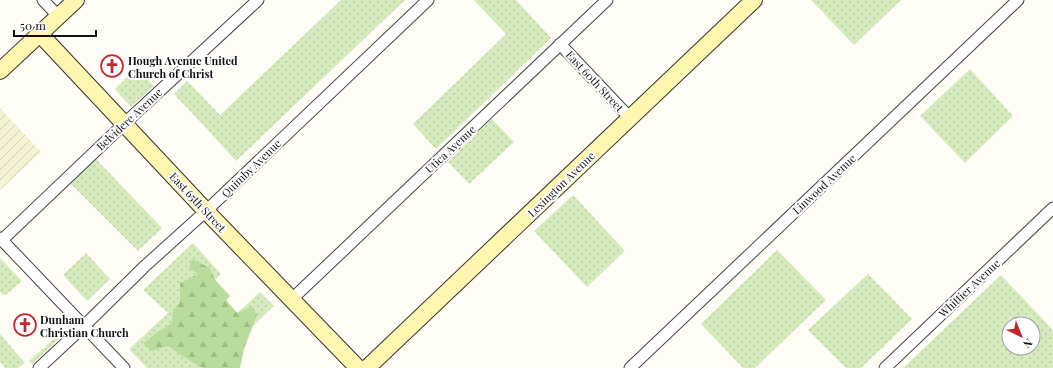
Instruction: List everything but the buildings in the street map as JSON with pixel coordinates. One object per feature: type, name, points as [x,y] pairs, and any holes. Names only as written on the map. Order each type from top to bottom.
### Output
[{"type":"street","points":[[43,0],[59,17]]},
{"type":"street","points":[[0,71],[76,0]]},
{"type":"street","name":"Belvidere Avenue","points":[[1,239],[258,0]]},
{"type":"street","name":"Quimby Avenue","points":[[39,368],[145,266],[206,211],[428,0]]},
{"type":"street","name":"Utica Avenue","points":[[292,299],[607,0]]},
{"type":"street","name":"Lexington Avenue","points":[[367,368],[754,0]]},
{"type":"street","name":"Linwood Avenue","points":[[630,368],[1018,0]]},
{"type":"street","name":"East 65th Street","points":[[40,34],[206,211],[358,368]]},
{"type":"street","name":"East 60th Street","points":[[560,44],[630,118]]},
{"type":"street","name":"Whittier Avenue","points":[[885,368],[1053,208]]},
{"type":"street","points":[[1,239],[124,368]]},
{"type":"shaded area","points":[[0,108],[41,152],[0,190]]},
{"type":"green space","points":[[341,0],[405,0],[236,161],[174,94],[187,81],[220,115]]},
{"type":"green space","points":[[474,0],[516,0],[551,38],[436,149],[413,124],[506,34]]},
{"type":"green space","points":[[811,0],[901,0],[854,45]]},
{"type":"green space","points":[[137,68],[154,86],[131,107],[115,89]]},
{"type":"green space","points":[[970,69],[1013,116],[965,163],[920,116]]},
{"type":"green space","points":[[492,119],[514,142],[469,184],[448,162]]},
{"type":"green space","points":[[94,157],[162,228],[138,251],[69,182]]},
{"type":"green space","points":[[573,195],[625,251],[587,287],[534,231]]},
{"type":"green space","points":[[193,243],[221,274],[215,280],[230,296],[226,300],[237,313],[260,292],[274,306],[234,344],[216,368],[147,368],[129,349],[168,313],[143,290]]},
{"type":"green space","points":[[777,250],[826,300],[755,368],[743,368],[701,324]]},
{"type":"green space","points":[[86,253],[110,279],[87,301],[63,275]]},
{"type":"green space","points":[[0,258],[22,281],[7,294],[3,295],[0,292]]},
{"type":"green space","points":[[192,259],[210,268],[215,280],[230,296],[226,300],[237,313],[252,306],[257,315],[244,349],[240,368],[203,368],[168,346],[152,351],[143,344],[157,332],[172,323],[173,311],[180,302],[180,283],[198,274],[189,268]]},
{"type":"green space","points":[[868,274],[912,319],[861,368],[846,368],[808,330]]},
{"type":"green space","points":[[1001,275],[1040,316],[1001,316],[1001,356],[1041,356],[1041,317],[1053,330],[1053,368],[903,368]]},
{"type":"green space","points":[[66,328],[68,330],[32,364],[29,361]]},
{"type":"green space","points":[[0,334],[25,363],[18,368],[5,368],[0,362]]},
{"type":"place","name":"Hough Avenue United Church of Christ","points":[[112,66]]},
{"type":"place","name":"Dunham Christian Church","points":[[25,325]]}]
